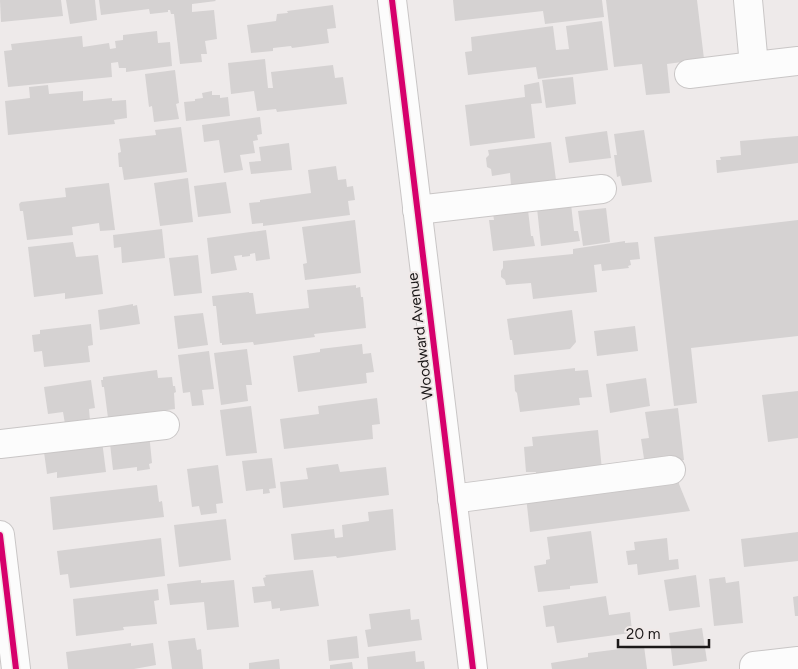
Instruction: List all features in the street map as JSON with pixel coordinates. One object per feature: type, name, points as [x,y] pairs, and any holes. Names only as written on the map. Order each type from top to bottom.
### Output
[{"type":"street","name":"Woodward Avenue","points":[[392,0],[473,669]]},
{"type":"street","points":[[748,0],[754,66]]},
{"type":"street","points":[[689,74],[798,61]]},
{"type":"street","points":[[418,210],[602,189]]},
{"type":"street","points":[[0,444],[165,425]]},
{"type":"street","points":[[452,499],[671,470]]},
{"type":"street","points":[[0,535],[16,669]]},
{"type":"street","points":[[754,669],[754,666],[798,661]]},
{"type":"building","points":[[0,0],[61,0],[63,16],[1,22]]},
{"type":"building","points":[[66,0],[95,0],[97,20],[70,24]]},
{"type":"building","points":[[99,0],[215,0],[192,4],[192,12],[214,10],[217,39],[205,41],[207,54],[201,54],[202,62],[180,64],[174,14],[171,14],[170,10],[168,12],[150,14],[149,9],[101,15]]},
{"type":"building","points":[[453,0],[602,0],[604,17],[545,24],[543,11],[455,21]]},
{"type":"building","points":[[606,0],[697,0],[704,59],[667,64],[670,93],[646,95],[642,64],[614,67]]},
{"type":"building","points":[[333,5],[336,28],[327,29],[329,43],[292,48],[291,46],[273,48],[273,51],[251,53],[247,25],[276,21],[277,14],[288,13],[287,11]]},
{"type":"building","points":[[602,21],[608,70],[538,79],[536,67],[468,75],[465,52],[472,51],[471,37],[553,26],[556,50],[569,49],[566,26]]},
{"type":"building","points":[[157,31],[158,43],[170,42],[172,66],[126,72],[126,68],[119,68],[118,62],[111,63],[112,77],[8,87],[4,51],[12,50],[11,44],[82,36],[83,47],[109,43],[110,49],[116,48],[115,41],[123,40],[123,35]]},
{"type":"building","points":[[265,59],[268,88],[273,88],[271,72],[333,65],[335,78],[343,77],[347,104],[277,112],[276,109],[257,111],[254,91],[231,94],[228,63]]},
{"type":"building","points":[[175,70],[179,103],[176,104],[179,119],[154,122],[152,106],[149,107],[145,74]]},
{"type":"building","points":[[573,77],[576,104],[546,108],[542,80]]},
{"type":"building","points":[[539,82],[542,103],[531,104],[535,138],[470,146],[465,105],[525,97],[524,85]]},
{"type":"building","points":[[48,85],[49,94],[83,91],[83,101],[112,98],[112,101],[126,100],[127,118],[114,120],[115,124],[8,135],[5,101],[30,98],[29,87]]},
{"type":"building","points":[[212,91],[212,95],[220,95],[220,98],[228,97],[230,116],[186,121],[184,102],[203,98],[202,93]]},
{"type":"building","points":[[260,117],[262,134],[257,135],[258,140],[253,141],[255,153],[240,155],[243,170],[224,173],[219,140],[204,142],[202,125]]},
{"type":"building","points":[[181,127],[187,172],[124,180],[122,167],[119,167],[118,153],[121,152],[119,139],[156,135],[155,130]]},
{"type":"building","points":[[644,130],[652,182],[622,186],[620,176],[617,177],[614,155],[617,155],[614,134]]},
{"type":"building","points":[[607,131],[611,158],[569,163],[565,137]]},
{"type":"building","points":[[798,136],[798,163],[717,173],[716,160],[721,160],[720,157],[741,155],[740,141]]},
{"type":"building","points":[[551,142],[556,180],[511,185],[510,173],[492,176],[491,169],[487,167],[486,158],[489,155],[488,150]]},
{"type":"building","points":[[289,143],[292,170],[251,174],[249,162],[261,161],[259,147]]},
{"type":"building","points":[[336,166],[338,180],[346,179],[347,187],[353,186],[355,200],[348,201],[350,215],[263,226],[263,223],[252,224],[249,203],[311,193],[308,170]]},
{"type":"building","points":[[188,178],[193,222],[160,226],[154,183]]},
{"type":"building","points":[[226,182],[231,213],[198,217],[194,186]]},
{"type":"building","points":[[109,183],[115,230],[100,231],[99,223],[72,227],[73,235],[27,240],[23,211],[20,211],[19,204],[21,202],[66,197],[65,188]]},
{"type":"building","points":[[571,204],[574,231],[578,231],[580,241],[541,246],[537,208]]},
{"type":"building","points":[[606,208],[610,242],[583,246],[578,211]]},
{"type":"building","points":[[528,210],[531,236],[533,236],[535,246],[493,251],[489,220],[494,220],[493,214]]},
{"type":"building","points":[[355,220],[361,273],[305,280],[303,264],[307,263],[302,227]]},
{"type":"building","points":[[798,220],[798,336],[691,348],[697,403],[674,406],[654,237]]},
{"type":"building","points":[[162,229],[165,258],[122,263],[121,247],[114,248],[113,235]]},
{"type":"building","points":[[266,230],[270,259],[256,261],[255,253],[250,254],[250,256],[234,256],[237,270],[211,274],[207,238]]},
{"type":"building","points":[[625,241],[625,243],[638,242],[640,259],[630,260],[631,265],[628,266],[629,268],[602,271],[601,264],[594,265],[597,292],[533,299],[531,283],[506,285],[505,280],[501,277],[503,261],[573,254],[573,249]]},
{"type":"building","points":[[73,242],[76,257],[98,255],[103,294],[65,299],[65,293],[34,297],[28,247]]},
{"type":"building","points":[[198,255],[202,293],[174,296],[169,258]]},
{"type":"building","points":[[356,285],[356,288],[360,287],[361,297],[363,297],[366,328],[314,334],[315,337],[254,345],[253,342],[222,345],[220,343],[216,306],[213,306],[212,296],[253,293],[256,314],[309,308],[307,290]]},
{"type":"building","points":[[133,304],[133,306],[137,305],[140,324],[100,330],[98,310]]},
{"type":"building","points":[[572,310],[576,342],[570,349],[514,355],[507,319]]},
{"type":"building","points":[[203,313],[208,345],[178,349],[174,316]]},
{"type":"building","points":[[91,324],[93,345],[88,346],[90,362],[44,367],[42,351],[34,352],[32,335],[40,334],[40,330]]},
{"type":"building","points":[[635,326],[638,351],[597,356],[594,331]]},
{"type":"building","points":[[362,344],[363,354],[371,353],[374,372],[366,373],[367,383],[298,392],[293,356],[320,352],[320,349]]},
{"type":"building","points":[[247,349],[252,385],[246,385],[248,401],[221,405],[214,353]]},
{"type":"building","points":[[209,351],[214,389],[202,390],[204,405],[192,406],[190,392],[183,393],[178,355]]},
{"type":"building","points":[[575,368],[575,371],[588,370],[592,397],[579,398],[580,405],[520,412],[515,391],[514,375]]},
{"type":"building","points":[[157,370],[158,378],[172,377],[176,392],[174,393],[175,409],[108,418],[104,387],[102,387],[101,380],[103,380],[103,377]]},
{"type":"building","points":[[646,378],[650,406],[610,413],[606,384]]},
{"type":"building","points":[[91,380],[95,408],[89,409],[90,421],[65,424],[63,412],[48,414],[44,387]]},
{"type":"building","points":[[798,391],[798,438],[768,442],[762,395]]},
{"type":"building","points":[[377,398],[380,424],[372,425],[373,439],[284,449],[280,419],[319,414],[318,406]]},
{"type":"building","points":[[251,406],[257,453],[226,456],[220,410]]},
{"type":"building","points":[[678,408],[684,460],[645,465],[641,439],[649,438],[645,412]]},
{"type":"building","points":[[598,430],[602,470],[536,476],[536,472],[526,472],[524,447],[533,446],[532,437]]},
{"type":"building","points":[[149,433],[152,463],[149,464],[150,469],[137,471],[137,467],[113,470],[109,435]]},
{"type":"building","points":[[102,441],[106,472],[57,478],[57,472],[47,474],[44,452]]},
{"type":"building","points":[[272,458],[276,488],[269,489],[270,493],[263,494],[263,489],[246,491],[242,461]]},
{"type":"building","points":[[338,464],[340,472],[386,467],[389,495],[283,508],[280,482],[308,479],[306,468]]},
{"type":"building","points":[[218,465],[223,503],[216,504],[217,513],[201,515],[199,506],[192,507],[187,469]]},
{"type":"building","points":[[679,479],[679,484],[690,511],[530,532],[526,497]]},
{"type":"building","points":[[157,485],[159,502],[162,501],[164,517],[53,530],[50,497]]},
{"type":"building","points":[[393,509],[396,550],[337,558],[336,556],[294,560],[291,534],[334,529],[335,538],[343,537],[342,525],[369,521],[368,512]]},
{"type":"building","points":[[226,519],[231,560],[179,567],[174,525]]},
{"type":"building","points":[[591,531],[598,583],[570,586],[570,589],[538,592],[534,566],[546,564],[546,560],[550,559],[547,537]]},
{"type":"building","points":[[798,532],[798,561],[744,567],[741,539]]},
{"type":"building","points":[[161,538],[165,576],[70,588],[68,574],[60,575],[57,551]]},
{"type":"building","points":[[667,538],[669,560],[678,559],[679,569],[638,575],[637,564],[628,565],[626,551],[635,550],[634,542]]},
{"type":"building","points":[[313,570],[319,606],[280,611],[280,608],[272,609],[271,601],[254,603],[252,587],[265,586],[263,578],[266,577],[265,575]]},
{"type":"building","points":[[696,575],[700,607],[669,611],[664,580]]},
{"type":"building","points":[[725,577],[726,583],[739,581],[743,623],[714,626],[709,579]]},
{"type":"building","points":[[201,580],[201,583],[234,580],[239,627],[207,630],[204,602],[170,605],[167,584]]},
{"type":"building","points":[[158,589],[159,600],[154,601],[157,624],[123,627],[124,630],[76,636],[73,599]]},
{"type":"building","points":[[606,596],[609,615],[630,612],[632,631],[630,633],[557,643],[554,626],[546,627],[543,606]]},
{"type":"building","points":[[798,596],[798,616],[795,616],[793,597]]},
{"type":"building","points":[[410,609],[411,620],[419,619],[422,640],[368,647],[365,630],[371,629],[369,614]]},
{"type":"building","points":[[702,628],[707,661],[673,666],[669,633]]},
{"type":"building","points":[[357,636],[359,658],[329,661],[327,640]]},
{"type":"building","points":[[195,638],[197,650],[201,649],[203,669],[172,669],[168,641]]},
{"type":"building","points":[[131,643],[131,646],[153,643],[156,665],[134,669],[68,669],[66,652]]},
{"type":"building","points":[[644,646],[647,669],[552,669],[551,663],[588,657],[588,653]]},
{"type":"building","points":[[415,651],[416,662],[424,661],[425,669],[368,669],[367,657]]},
{"type":"building","points":[[279,659],[280,669],[249,669],[249,663]]},
{"type":"building","points":[[352,662],[353,669],[330,669],[330,665]]},
{"type":"cycle path","points":[[392,0],[473,669]]},
{"type":"cycle path","points":[[0,535],[16,669]]}]
